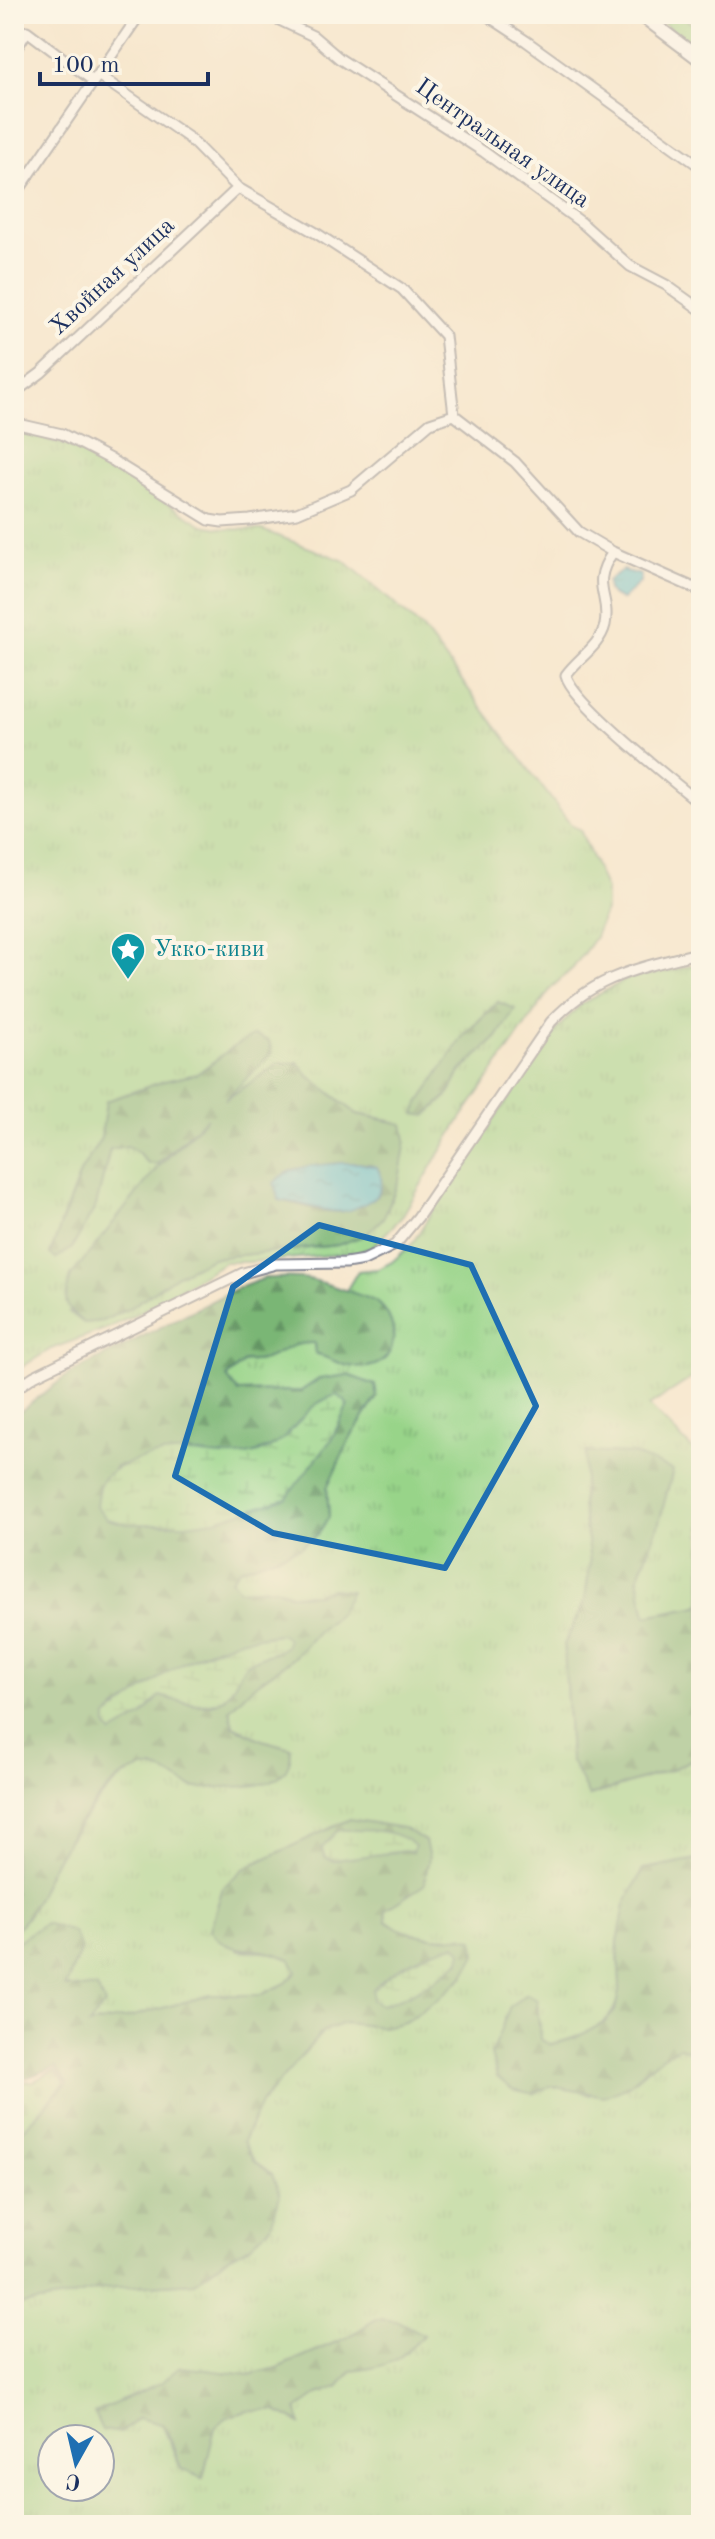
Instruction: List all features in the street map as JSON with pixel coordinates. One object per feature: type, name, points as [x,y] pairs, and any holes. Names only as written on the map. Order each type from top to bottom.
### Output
[{"type":"street","points":[[14,197],[140,14]]},
{"type":"street","points":[[485,14],[701,167]]},
{"type":"street","points":[[640,14],[701,60]]},
{"type":"street","name":"Центральная улица","points":[[275,18],[313,36],[340,59],[484,152],[582,223],[630,266],[666,285],[701,310]]},
{"type":"street","points":[[14,53],[27,31],[189,138],[238,188],[316,233],[402,289],[445,336],[454,415],[515,462],[579,532],[613,552],[701,591]]},
{"type":"street","name":"Хвойная улица","points":[[14,393],[41,373],[238,188]]},
{"type":"street","points":[[14,423],[62,434],[110,459],[209,520],[222,522],[297,513],[351,490],[430,423],[454,415]]},
{"type":"street","points":[[613,552],[604,565],[601,580],[604,626],[598,639],[566,675],[568,682],[579,697],[621,737],[701,804]]},
{"type":"street","points":[[14,1390],[53,1366],[243,1273],[276,1264],[364,1260],[395,1245],[418,1217],[551,1022],[563,1010],[584,993],[614,976],[701,952]]},
{"type":"highlighted area","points":[[319,1225],[471,1265],[536,1406],[445,1568],[273,1533],[175,1476],[233,1287]]},
{"type":"green space","points":[[652,14],[679,14],[701,30],[701,54]]},
{"type":"green space","points":[[14,431],[70,446],[203,525],[262,530],[345,561],[422,628],[571,825],[580,830],[606,890],[606,908],[595,937],[573,968],[552,987],[460,1120],[401,1218],[371,1248],[355,1253],[225,1262],[137,1314],[51,1349],[14,1372]],"holes":[[[498,1002],[497,1037],[460,1073],[448,1096],[426,1116],[442,1069],[463,1036]],[[254,1036],[272,1053],[157,1164],[147,1163],[138,1152],[127,1146],[110,1149],[103,1171],[60,1225],[81,1171],[101,1138],[164,1081],[197,1074],[233,1047]],[[298,1063],[309,1076],[357,1114],[391,1120],[405,1140],[399,1180],[384,1217],[338,1245],[212,1258],[177,1275],[130,1308],[102,1321],[84,1323],[69,1312]]]},
{"type":"green space","points":[[701,963],[701,1372],[649,1406],[701,1458],[701,1602],[698,1606],[646,1616],[638,1579],[658,1526],[582,1504],[590,1562],[585,1601],[564,1645],[570,1759],[590,1796],[670,1770],[701,1755],[701,1858],[643,1869],[618,1941],[620,1985],[613,2011],[587,2033],[550,2045],[540,2039],[540,2023],[534,2094],[550,2086],[579,2090],[589,2095],[626,2087],[679,2046],[701,2053],[701,2509],[685,2525],[14,2525],[14,2306],[104,2288],[194,2282],[250,2246],[272,2174],[254,2161],[243,2141],[261,2103],[323,2031],[344,2023],[383,2027],[462,1936],[422,1936],[386,1921],[385,1910],[350,1819],[245,1868],[223,1887],[210,1930],[239,1950],[273,1953],[291,1960],[297,1972],[286,1983],[261,1995],[210,1995],[88,2026],[65,1988],[81,1949],[45,1923],[14,1944],[14,1930],[30,1911],[66,1844],[92,1808],[121,1779],[136,1770],[149,1768],[167,1773],[194,1788],[291,1748],[262,1740],[233,1726],[230,1709],[252,1687],[293,1658],[340,1612],[332,1589],[317,1594],[293,1595],[274,1588],[239,1590],[231,1579],[239,1569],[260,1561],[329,1517],[327,1488],[349,1440],[377,1397],[319,1379],[301,1391],[238,1392],[227,1377],[245,1361],[264,1359],[303,1343],[314,1343],[315,1353],[344,1365],[393,1342],[393,1330],[386,1313],[374,1303],[346,1291],[358,1271],[378,1269],[392,1262],[412,1244],[449,1183],[559,1027],[581,1004],[629,978]],"holes":[[[376,2319],[424,2335],[392,2361],[351,2371],[338,2387],[318,2394],[295,2410],[300,2424],[276,2411],[247,2411],[225,2418],[215,2428],[202,2478],[181,2469],[162,2424],[138,2418],[120,2400],[160,2383],[180,2368],[249,2375],[277,2368],[350,2336]]]},
{"type":"green space","points":[[498,1002],[515,1009],[497,1037],[460,1072],[448,1095],[426,1116],[415,1114],[463,1036]]},
{"type":"green space","points":[[254,1035],[269,1041],[272,1053],[225,1100],[279,1063],[298,1063],[309,1076],[357,1114],[403,1124],[406,1140],[399,1180],[384,1217],[366,1235],[338,1245],[212,1258],[177,1275],[130,1308],[102,1321],[84,1323],[67,1303],[71,1276],[158,1167],[207,1118],[157,1164],[147,1163],[138,1152],[127,1146],[110,1149],[96,1206],[72,1248],[56,1259],[50,1254],[81,1171],[101,1138],[106,1101],[164,1081],[197,1074]],"holes":[[[370,1164],[381,1175],[380,1192],[341,1212],[279,1200],[275,1183],[325,1165]]]},
{"type":"green space","points":[[265,1278],[303,1278],[378,1303],[389,1318],[392,1345],[389,1353],[375,1365],[344,1365],[315,1353],[314,1343],[303,1343],[264,1359],[245,1361],[227,1377],[238,1392],[301,1391],[319,1379],[348,1375],[375,1385],[377,1397],[349,1440],[327,1488],[329,1517],[318,1534],[299,1548],[239,1569],[231,1579],[239,1590],[274,1588],[293,1595],[317,1594],[332,1589],[351,1591],[340,1612],[293,1658],[252,1687],[230,1709],[233,1726],[262,1740],[291,1748],[285,1771],[278,1778],[257,1785],[203,1788],[192,1787],[154,1768],[124,1776],[98,1799],[78,1825],[52,1866],[29,1913],[14,1930],[14,1416],[69,1374],[233,1290]],"holes":[[[347,1407],[331,1440],[185,1524],[128,1524],[108,1519],[115,1467],[173,1453],[224,1458],[246,1456],[274,1446]],[[280,1634],[275,1653],[248,1663],[227,1695],[218,1702],[196,1704],[160,1696],[142,1716],[113,1733],[114,1710],[179,1665],[221,1646]]]},
{"type":"green space","points":[[338,1395],[347,1407],[331,1440],[286,1498],[216,1520],[185,1524],[128,1524],[107,1519],[96,1506],[101,1482],[124,1465],[166,1454],[233,1456],[257,1452],[280,1441],[316,1405]]},
{"type":"green space","points":[[586,1452],[632,1454],[673,1470],[658,1526],[638,1578],[646,1616],[698,1606],[701,1602],[701,1755],[670,1770],[589,1796],[570,1759],[564,1645],[585,1601],[590,1562],[582,1504]]},
{"type":"green space","points":[[280,1634],[287,1639],[286,1646],[247,1664],[223,1697],[197,1704],[160,1696],[142,1716],[113,1733],[107,1728],[107,1717],[170,1670],[237,1640]]},
{"type":"green space","points":[[350,1819],[403,1828],[425,1841],[429,1858],[424,1885],[385,1910],[386,1921],[420,1935],[474,1940],[476,1954],[464,1976],[405,2022],[383,2027],[344,2023],[323,2031],[261,2103],[243,2141],[254,2161],[272,2174],[280,2195],[271,2226],[250,2246],[194,2282],[104,2288],[14,2306],[14,2135],[25,2128],[67,2083],[56,2067],[28,2077],[14,2078],[14,1944],[45,1923],[73,1932],[81,1949],[65,1987],[97,1988],[105,2004],[89,2025],[210,1995],[261,1995],[286,1983],[297,1972],[291,1960],[275,1953],[231,1946],[210,1930],[223,1887],[245,1868]],"holes":[[[341,1830],[386,1832],[412,1852],[334,1860],[327,1858],[322,1848]],[[455,1945],[460,1961],[432,1982],[395,2001],[380,1982],[428,1953]]]},
{"type":"green space","points":[[341,1830],[390,1833],[415,1846],[412,1852],[334,1860],[327,1858],[322,1847]]},
{"type":"green space","points":[[701,1858],[701,1963],[694,1973],[701,1978],[701,2053],[679,2047],[659,2059],[626,2087],[604,2096],[550,2086],[534,2094],[512,2089],[497,2077],[491,2054],[510,2006],[527,1994],[537,2000],[540,2039],[550,2045],[575,2038],[604,2023],[615,2011],[620,1986],[618,1942],[625,1904],[643,1869]]},
{"type":"green space","points":[[456,1945],[462,1951],[460,1960],[433,1981],[381,2005],[372,2000],[373,1989],[401,1967],[423,1955]]},
{"type":"green space","points":[[55,2070],[64,2084],[24,2128],[14,2134],[14,2082],[34,2081]]},
{"type":"green space","points":[[376,2319],[398,2321],[424,2335],[392,2362],[351,2371],[338,2387],[318,2394],[296,2410],[301,2424],[276,2411],[247,2411],[225,2418],[215,2428],[203,2478],[181,2469],[162,2424],[138,2418],[121,2433],[116,2432],[116,2423],[99,2423],[94,2413],[160,2383],[180,2367],[249,2375],[277,2368],[350,2336]]},
{"type":"water","points":[[622,570],[641,575],[640,582],[622,600],[610,594],[607,581]]},
{"type":"water","points":[[340,1163],[377,1167],[381,1185],[375,1197],[353,1209],[338,1212],[279,1200],[274,1183],[288,1172]]},
{"type":"place","name":"Укко-киви","points":[[128,981]]}]
